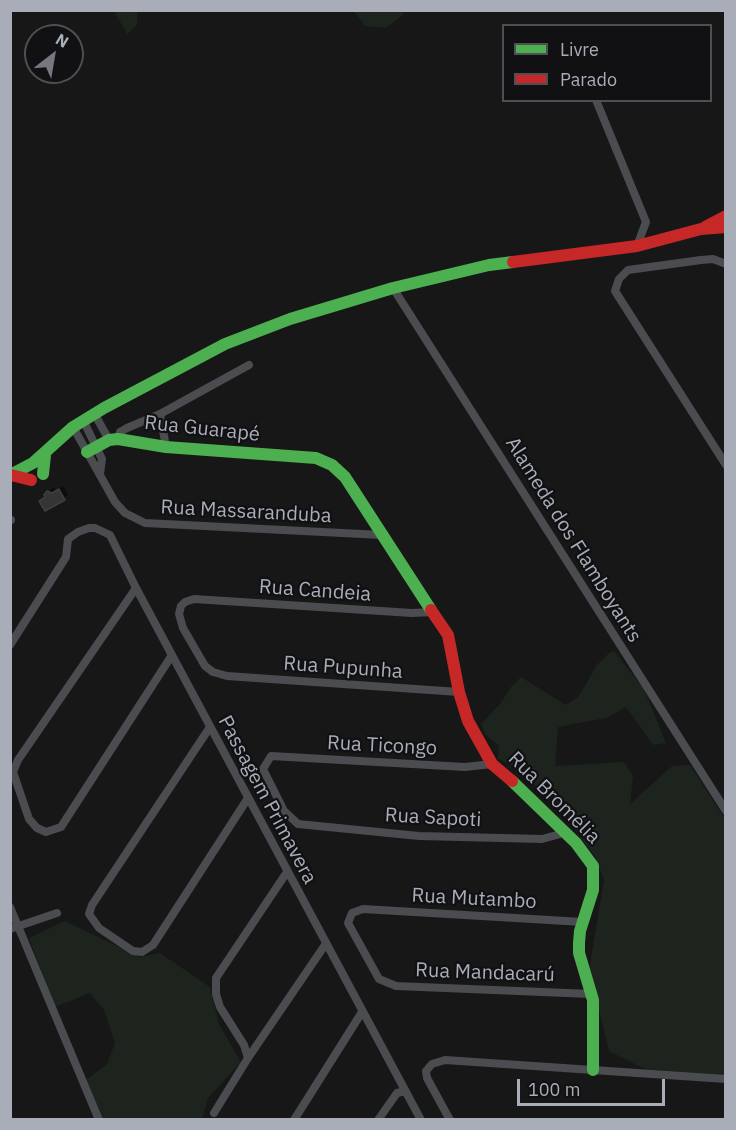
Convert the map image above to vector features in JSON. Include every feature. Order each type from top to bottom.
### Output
[{"type":"street","points":[[597,102],[646,222],[637,246]]},
{"type":"street","points":[[701,229],[726,216]]},
{"type":"street","points":[[11,475],[45,455],[78,424],[94,413],[225,344],[290,319],[393,288],[489,265],[637,246],[701,229],[726,227]]},
{"type":"street","points":[[726,264],[718,260],[700,260],[632,269],[624,273],[616,284],[618,298],[726,465]]},
{"type":"street","name":"Alameda dos Flamboyants","points":[[393,288],[726,811]]},
{"type":"street","points":[[78,424],[92,450],[113,440],[120,432],[160,414],[249,365]]},
{"type":"street","points":[[94,413],[113,440]]},
{"type":"street","points":[[160,414],[166,447]]},
{"type":"street","name":"Rua Guarapé","points":[[113,440],[166,447],[316,458]]},
{"type":"street","name":"Rua Massaranduba","points":[[92,450],[102,459],[100,474],[115,502],[125,513],[145,523],[382,535]]},
{"type":"street","points":[[43,474],[45,455]]},
{"type":"street","name":"Rua Bromélia","points":[[316,458],[332,465],[345,477],[448,635],[459,692],[468,721],[492,764],[528,795],[576,843],[593,866],[593,890],[580,931],[579,952],[591,994],[594,1022],[593,1070]]},
{"type":"street","points":[[11,475],[31,480]]},
{"type":"street","name":"Passagem Primavera","points":[[10,645],[66,557],[68,539],[89,528],[95,528],[110,535],[287,872],[421,1119]]},
{"type":"street","points":[[136,588],[18,760],[13,772],[29,819],[37,828],[46,832],[62,827],[172,655]]},
{"type":"street","name":"Rua Candeia","points":[[227,676],[213,672],[205,666],[183,628],[179,614],[185,602],[194,599],[379,612],[434,612]]},
{"type":"street","name":"Rua Pupunha","points":[[227,676],[459,692]]},
{"type":"street","points":[[210,727],[92,906],[89,915],[99,928],[133,951],[142,952],[153,945],[248,798]]},
{"type":"street","name":"Rua Ticongo","points":[[298,824],[284,811],[264,774],[263,769],[271,756],[465,767],[492,764]]},
{"type":"street","name":"Rua Sapoti","points":[[298,824],[419,836],[542,839],[564,832]]},
{"type":"street","points":[[248,1058],[244,1045],[220,1008],[216,994],[216,978],[287,872]]},
{"type":"street","points":[[10,907],[15,927],[99,1119]]},
{"type":"street","name":"Rua Mutambo","points":[[379,979],[348,923],[352,914],[363,909],[583,921]]},
{"type":"street","points":[[15,927],[57,913]]},
{"type":"street","points":[[214,1113],[248,1058],[326,945]]},
{"type":"street","name":"Rua Mandacarú","points":[[379,979],[396,986],[591,994]]},
{"type":"street","points":[[294,1119],[362,1012]]},
{"type":"street","points":[[450,1119],[427,1078],[426,1071],[432,1064],[445,1060],[726,1079]]},
{"type":"street","points":[[378,1119],[397,1094],[405,1091]]},
{"type":"shaded area","points":[[114,11],[138,11],[137,25],[127,34]]},
{"type":"shaded area","points":[[354,11],[403,11],[402,16],[386,28],[365,26]]},
{"type":"shaded area","points":[[614,651],[644,689],[666,743],[653,745],[626,707],[606,718],[558,727],[555,766],[624,762],[633,776],[630,804],[672,766],[690,765],[725,819],[725,1076],[645,1069],[609,1051],[589,970],[604,880],[595,857],[572,826],[520,769],[498,759],[499,746],[485,734],[481,724],[521,677],[566,705],[579,696],[597,665]]},
{"type":"shaded area","points":[[65,921],[140,957],[160,953],[210,987],[219,1024],[241,1062],[208,1098],[202,1119],[102,1119],[86,1080],[107,1064],[115,1043],[104,1010],[90,993],[55,1007],[29,938]]},
{"type":"building","points":[[59,489],[65,500],[45,511],[39,501],[45,497],[47,491],[52,493]]},
{"type":"traffic: fast","points":[[10,475],[33,463],[73,427],[104,408],[225,344],[290,319],[393,288],[489,265],[513,262]]},
{"type":"traffic: fast","points":[[87,452],[109,440],[118,439],[166,447],[316,458],[332,465],[345,477],[431,610]]},
{"type":"traffic: fast","points":[[43,474],[45,455]]},
{"type":"traffic: fast","points":[[512,781],[576,843],[593,866],[593,890],[580,931],[579,943],[579,953],[593,1000],[593,1070]]},
{"type":"traffic: jam","points":[[705,227],[726,216]]},
{"type":"traffic: jam","points":[[513,262],[637,246],[701,229],[726,227]]},
{"type":"traffic: jam","points":[[11,475],[31,480]]},
{"type":"traffic: jam","points":[[431,610],[448,635],[459,692],[468,721],[492,764],[512,781]]}]
